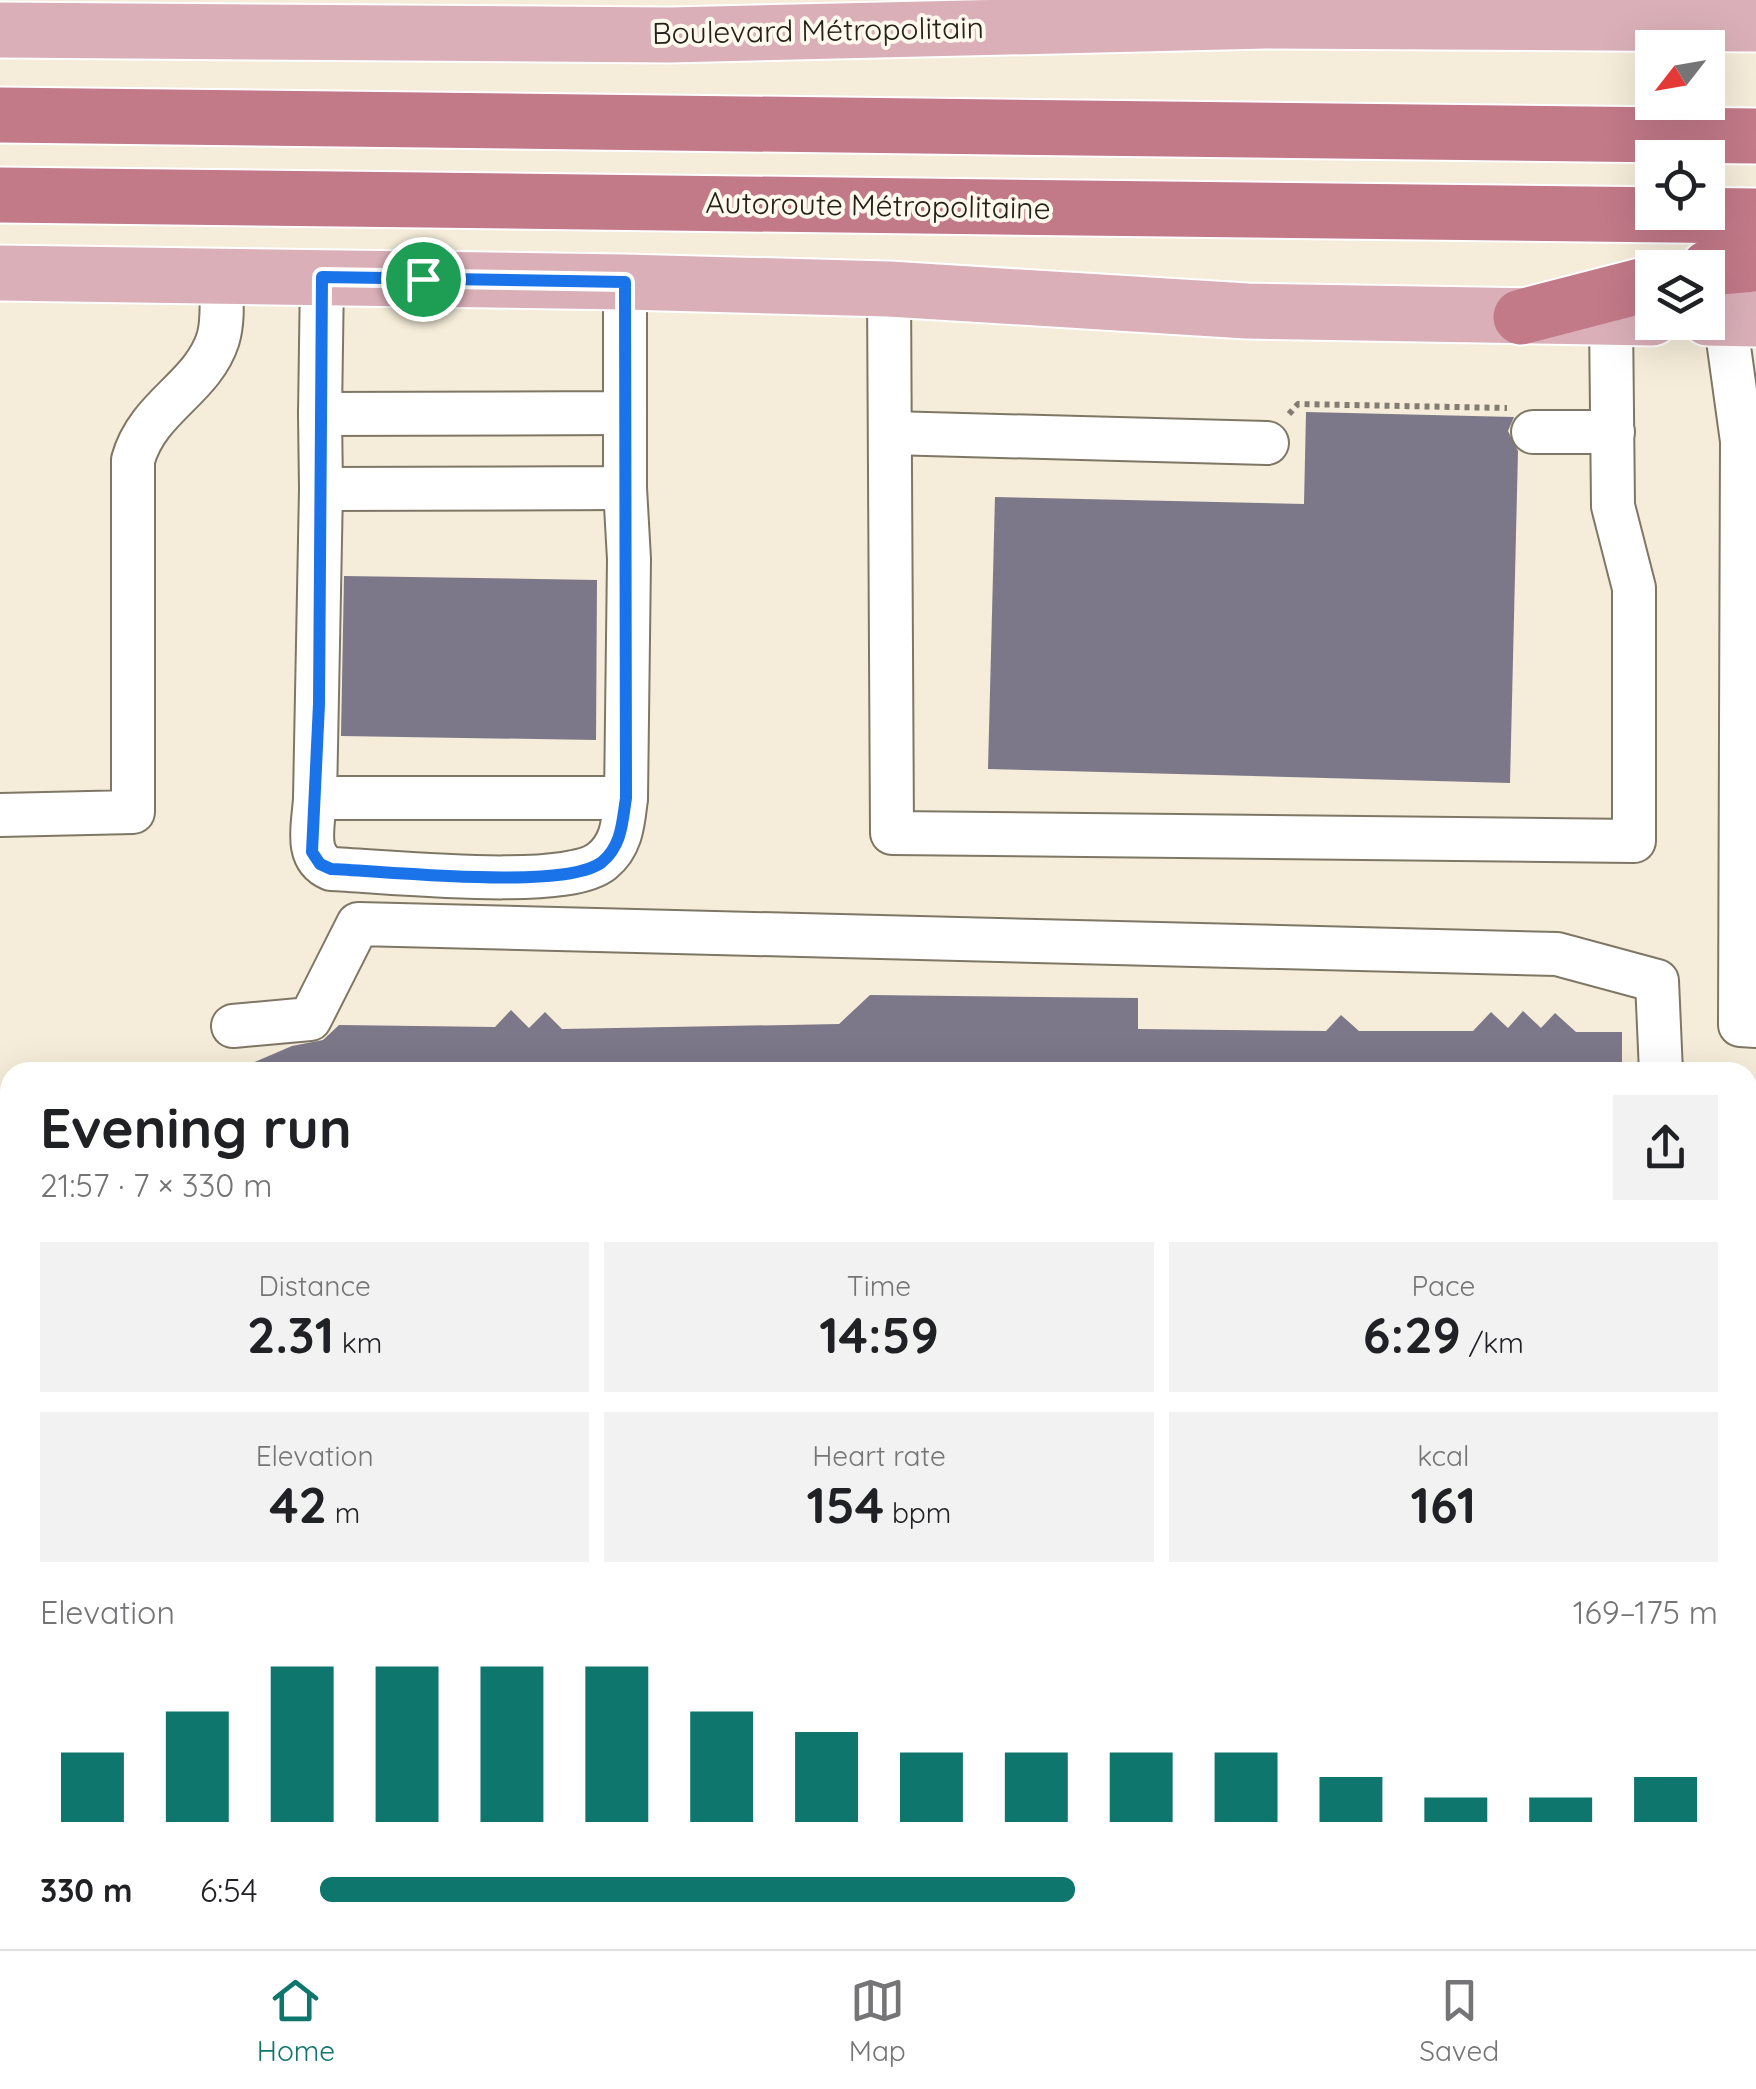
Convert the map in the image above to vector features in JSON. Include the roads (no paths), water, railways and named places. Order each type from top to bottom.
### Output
[{"type":"highway","points":[[0,115],[1756,136]]},
{"type":"highway","name":"Autoroute Métropolitaine","points":[[0,195],[1756,216]]},
{"type":"highway","points":[[1725,305],[1756,264]]},
{"type":"highway","points":[[1520,317],[1635,287]]},
{"type":"main road","name":"Boulevard Métropolitain","points":[[0,30],[56,15],[755,16],[1266,10],[1629,12],[1756,24]]},
{"type":"main road","points":[[0,273],[889,289],[1247,310],[1632,318]]},
{"type":"street","points":[[0,815],[134,812],[133,460],[139,437],[159,411],[206,365],[222,324],[221,276]]},
{"type":"street","points":[[322,277],[322,489],[312,852],[320,864],[331,869],[532,877],[579,872],[601,862],[620,840],[616,579],[628,560],[625,282]]},
{"type":"street","points":[[889,289],[892,833],[1634,840],[1634,588],[1613,506],[1613,432],[1632,318]]},
{"type":"street","points":[[1725,311],[1749,442],[1740,1026],[1756,1026]]},
{"type":"street","points":[[320,414],[625,413]]},
{"type":"street","points":[[1529,420],[1613,432]]},
{"type":"street","points":[[890,433],[1267,442]]},
{"type":"street","points":[[322,489],[625,488]]},
{"type":"street","points":[[316,798],[618,798]]},
{"type":"street","points":[[233,1026],[310,1019],[358,924],[1557,954],[1657,981],[1660,1062]]}]
